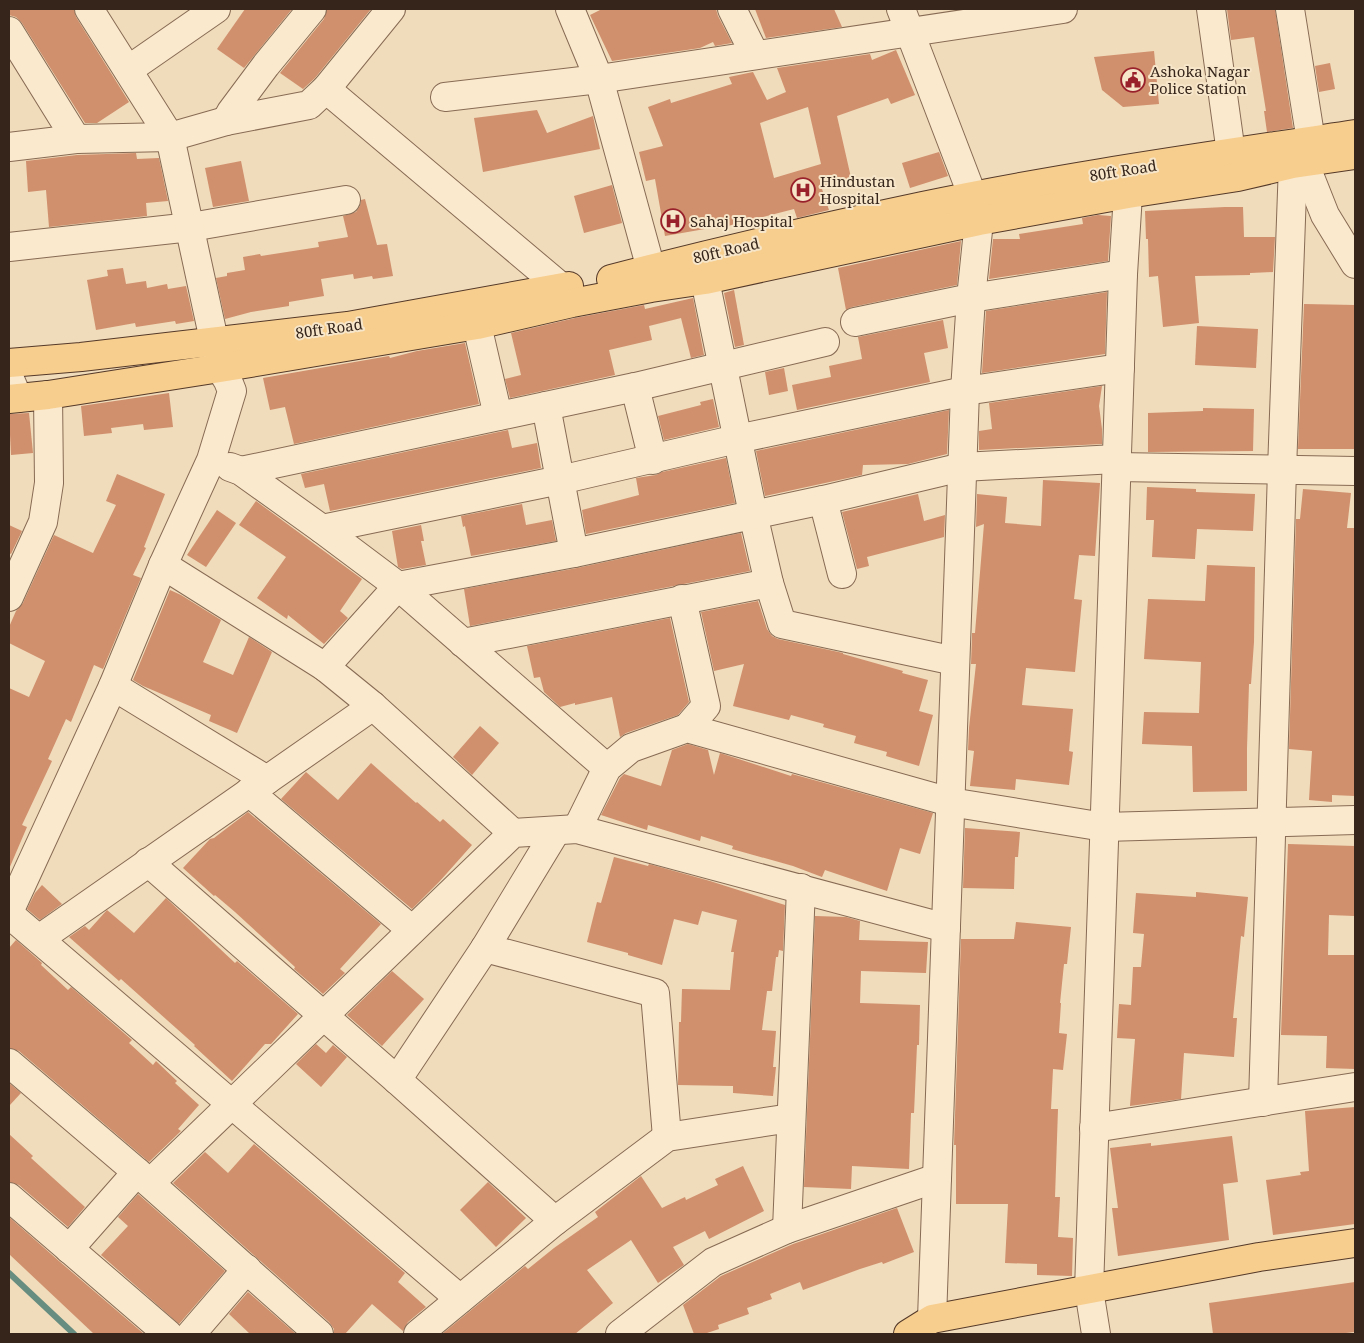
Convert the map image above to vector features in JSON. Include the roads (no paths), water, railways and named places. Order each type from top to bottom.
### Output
[{"type":"main road","name":"80ft Road","points":[[9,363],[348,326],[612,279],[713,253],[924,206],[976,209],[1068,179],[1231,153],[1306,157],[1355,134]]},
{"type":"main road","points":[[12,391],[48,395],[477,325],[572,303],[705,280],[976,209],[1128,194],[1238,176],[1306,157],[1355,155]]},
{"type":"main road","points":[[908,1334],[932,1319],[1259,1257],[1355,1243]]},
{"type":"street","points":[[89,9],[170,137],[220,368],[228,380],[232,391],[211,460],[163,565],[114,686],[9,913],[460,1299]]},
{"type":"street","points":[[128,70],[216,9]]},
{"type":"street","points":[[226,121],[266,65],[312,9]]},
{"type":"street","points":[[9,147],[76,139],[170,137],[226,121],[310,105],[326,89],[391,9]]},
{"type":"street","points":[[570,9],[599,79],[651,268]]},
{"type":"street","points":[[732,9],[755,55]]},
{"type":"street","points":[[445,98],[599,79],[755,55],[905,20],[1063,9]]},
{"type":"street","points":[[1211,9],[1231,153]]},
{"type":"street","points":[[1264,1102],[1282,470],[1306,157],[1290,9]]},
{"type":"street","points":[[905,20],[976,209],[965,391],[932,1319]]},
{"type":"street","points":[[9,31],[76,139]]},
{"type":"street","points":[[326,89],[561,287]]},
{"type":"street","points":[[1306,157],[1325,215],[1355,264]]},
{"type":"street","points":[[1096,1334],[1089,1290],[1116,463],[1128,194]]},
{"type":"street","points":[[9,247],[191,227],[346,200]]},
{"type":"street","points":[[855,322],[971,298],[1123,274]]},
{"type":"street","points":[[705,280],[753,514],[769,583],[782,624],[955,661]]},
{"type":"street","points":[[477,325],[498,416]]},
{"type":"street","points":[[241,470],[635,387],[825,342]]},
{"type":"street","points":[[322,529],[560,480],[737,439],[965,391],[1120,368]]},
{"type":"street","points":[[635,387],[652,460]]},
{"type":"street","points":[[9,597],[43,522],[49,483],[48,395]]},
{"type":"street","points":[[546,406],[574,553]]},
{"type":"street","points":[[211,460],[241,470],[398,586],[607,768]]},
{"type":"street","points":[[325,667],[398,586],[574,553],[823,500],[962,467],[1116,463],[1355,471]]},
{"type":"street","points":[[823,500],[842,574]]},
{"type":"street","points":[[163,565],[325,667],[373,706],[513,833]]},
{"type":"street","points":[[463,643],[769,583]]},
{"type":"street","points":[[397,1080],[607,768],[631,748],[687,728],[706,706],[682,599]]},
{"type":"street","points":[[114,686],[258,786],[412,930]]},
{"type":"street","points":[[39,939],[373,706]]},
{"type":"street","points":[[687,728],[950,802],[1104,827],[1355,820]]},
{"type":"street","points":[[69,1249],[144,1177],[232,1103],[513,833],[566,830],[801,888],[946,928]]},
{"type":"street","points":[[148,862],[555,1221]]},
{"type":"street","points":[[787,1230],[801,888]]},
{"type":"street","points":[[485,948],[655,993],[667,1137]]},
{"type":"street","points":[[9,1062],[144,1177],[319,1334]]},
{"type":"street","points":[[1094,1128],[1355,1088]]},
{"type":"street","points":[[418,1334],[555,1221],[667,1137],[791,1118]]},
{"type":"street","points":[[620,1334],[713,1262],[787,1230],[936,1178]]},
{"type":"street","points":[[9,1197],[168,1334]]},
{"type":"street","points":[[191,1334],[247,1269]]},
{"type":"waterway","points":[[9,1273],[74,1334]]},
{"type":"place","name":"Ashoka Nagar Police Station","points":[[1133,80]]},
{"type":"place","name":"Hindustan Hospital","points":[[803,190]]},
{"type":"place","name":"Sahaj Hospital","points":[[673,221]]}]
